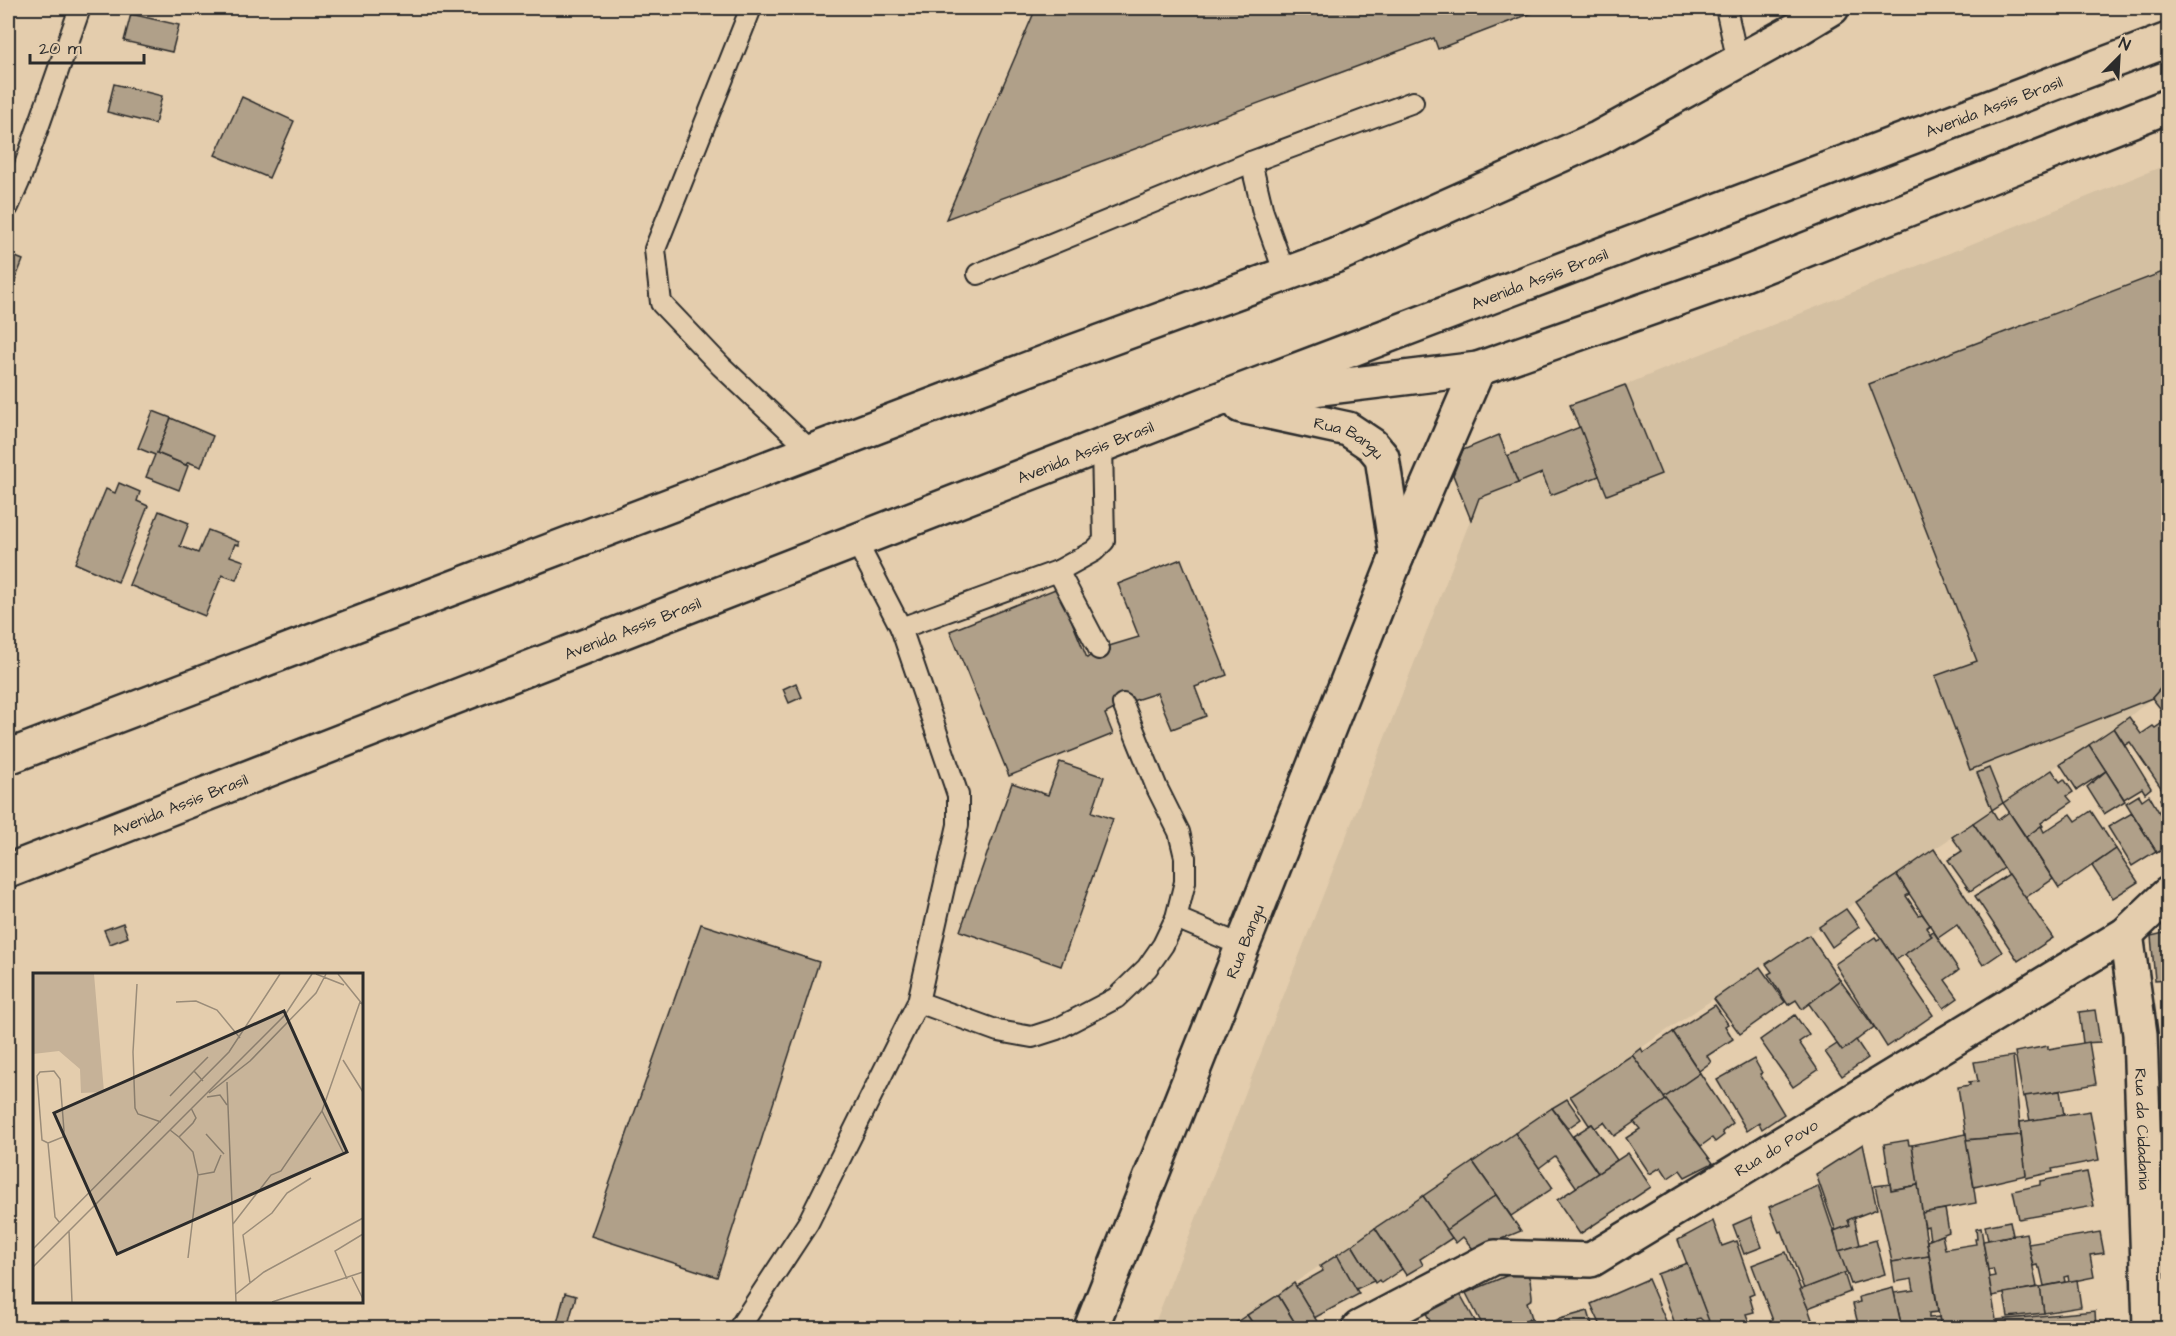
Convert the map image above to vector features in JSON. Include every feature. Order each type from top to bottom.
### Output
[{"type":"main road","points":[[8,757],[811,451],[1335,256],[1599,138],[1832,8]]},
{"type":"main road","name":"Avenida Assis Brasil","points":[[8,871],[1215,401],[2169,40]]},
{"type":"main road","points":[[1215,401],[1479,369],[1727,281],[2169,106]]},
{"type":"main road","name":"Rua Bangu","points":[[1091,1329],[1397,556],[1479,369]]},
{"type":"main road","name":"Rua Bangu","points":[[1215,401],[1348,429],[1372,445],[1382,457],[1397,556]]},
{"type":"main road","name":"Rua do Povo","points":[[1359,1329],[1495,1257],[1591,1260],[2126,934],[2169,894]]},
{"type":"main road","name":"Rua da Cidadania","points":[[2126,934],[2140,1034],[2150,1325]]},
{"type":"lane","points":[[8,207],[19,182],[80,8]]},
{"type":"lane","points":[[751,8],[654,249],[661,303],[721,366],[811,451]]},
{"type":"lane","points":[[1726,8],[1738,62]]},
{"type":"lane","points":[[978,274],[1251,162],[1413,102]]},
{"type":"lane","points":[[1251,162],[1263,212],[1285,274]]},
{"type":"lane","points":[[901,628],[1058,572],[1094,552],[1104,541],[1102,445]]},
{"type":"lane","points":[[740,1329],[808,1223],[918,1002],[958,825],[958,795],[901,628],[856,541]]},
{"type":"lane","points":[[1058,572],[1099,649]]},
{"type":"lane","points":[[918,1002],[1010,1033],[1032,1037],[1057,1029],[1116,998],[1147,968],[1163,945],[1176,918],[1185,882],[1185,857],[1179,832],[1123,704]]},
{"type":"lane","points":[[1176,918],[1243,946]]},
{"type":"shaded area","points":[[2168,164],[2168,680],[2152,698],[2129,717],[1228,1328],[1153,1328],[1479,498],[1542,473],[1551,495],[1599,476],[1607,495],[1661,474],[1625,385]]},
{"type":"building","points":[[1036,8],[1545,8],[1438,49],[1434,38],[946,219]]},
{"type":"building","points":[[131,14],[179,25],[172,52],[124,41]]},
{"type":"building","points":[[114,84],[162,96],[155,124],[107,112]]},
{"type":"building","points":[[242,97],[294,121],[269,178],[215,155]]},
{"type":"building","points":[[8,254],[23,260],[8,298]]},
{"type":"building","points":[[2168,270],[2168,680],[2152,698],[1970,770],[1935,676],[1977,661],[1869,384]]},
{"type":"building","points":[[8,315],[13,317],[8,330]]},
{"type":"building","points":[[1625,385],[1661,474],[1607,495],[1570,405]]},
{"type":"building","points":[[153,411],[171,418],[157,453],[188,466],[179,490],[146,477],[155,455],[138,448]]},
{"type":"building","points":[[171,418],[213,436],[201,467],[188,462],[186,465],[157,453]]},
{"type":"building","points":[[1580,427],[1599,476],[1551,495],[1542,473],[1518,483],[1507,456]]},
{"type":"building","points":[[1499,435],[1518,483],[1479,498],[1471,520],[1453,475],[1463,450]]},
{"type":"building","points":[[119,483],[140,492],[137,501],[148,506],[118,582],[75,563],[106,489],[115,493]]},
{"type":"building","points":[[159,511],[189,523],[180,546],[198,553],[208,530],[239,542],[239,545],[235,544],[230,556],[244,561],[236,580],[222,575],[205,616],[129,585]]},
{"type":"building","points":[[1181,559],[1227,675],[1195,687],[1206,716],[1172,729],[1157,693],[1123,704],[1105,714],[1113,734],[1009,776],[950,631],[1058,588],[1087,658],[1099,649],[1139,637],[1118,584]]},
{"type":"building","points":[[2168,680],[2168,718],[2152,698]]},
{"type":"building","points":[[796,683],[802,697],[789,703],[783,689]]},
{"type":"building","points":[[2129,717],[2141,734],[2168,719],[2168,789],[2164,792],[2130,742],[2125,745],[2114,728]]},
{"type":"building","points":[[2114,728],[2151,788],[2145,793],[2142,788],[2124,799],[2089,745]]},
{"type":"building","points":[[2089,745],[2106,771],[2077,790],[2060,764]]},
{"type":"building","points":[[1060,762],[1104,777],[1092,812],[1113,819],[1061,966],[960,931],[1012,783],[1048,795]]},
{"type":"building","points":[[1989,768],[2003,803],[1992,810],[1977,773]]},
{"type":"building","points":[[2052,770],[2060,782],[2064,779],[2073,792],[2067,796],[2072,802],[2041,823],[2043,826],[2026,837],[2003,803]]},
{"type":"building","points":[[2106,771],[2125,801],[2104,814],[2087,787]]},
{"type":"building","points":[[2168,794],[2168,811],[2160,799]]},
{"type":"building","points":[[2139,795],[2142,800],[2149,795],[2160,814],[2167,809],[2168,811],[2168,846],[2157,853],[2126,803]]},
{"type":"building","points":[[1992,810],[1998,820],[2009,812],[2053,879],[2025,898],[1973,823]]},
{"type":"building","points":[[2091,811],[2116,849],[2059,888],[2026,837],[2041,826],[2044,832],[2071,814],[2076,821]]},
{"type":"building","points":[[2132,813],[2156,851],[2132,866],[2108,827]]},
{"type":"building","points":[[1973,823],[2004,868],[1970,891],[1948,860],[1962,851],[1952,837]]},
{"type":"building","points":[[1934,849],[2002,952],[1983,965],[1957,925],[1938,938],[1897,875]]},
{"type":"building","points":[[2116,849],[2138,882],[2113,898],[2092,866]]},
{"type":"building","points":[[2009,874],[2053,938],[2018,961],[1975,896]]},
{"type":"building","points":[[1897,875],[1909,894],[1906,896],[1919,915],[1922,914],[1930,925],[1926,928],[1932,936],[1896,960],[1856,902]]},
{"type":"building","points":[[1846,909],[1859,927],[1832,947],[1819,927]]},
{"type":"building","points":[[123,923],[128,937],[110,944],[104,930]]},
{"type":"building","points":[[701,924],[819,962],[717,1277],[591,1236]]},
{"type":"building","points":[[1933,931],[1959,970],[1945,980],[1958,998],[1944,1008],[1905,954],[1932,936],[1930,934]]},
{"type":"building","points":[[2168,932],[2168,979],[2155,980],[2151,936]]},
{"type":"building","points":[[1809,935],[1840,980],[1802,1009],[1796,1000],[1788,1005],[1768,974],[1772,972],[1766,964]]},
{"type":"building","points":[[1875,937],[1877,940],[1881,938],[1933,1015],[1887,1047],[1835,964]]},
{"type":"building","points":[[1760,967],[1785,1002],[1740,1034],[1714,999]]},
{"type":"building","points":[[1840,980],[1874,1027],[1842,1051],[1809,1004]]},
{"type":"building","points":[[1715,1005],[1728,1024],[1725,1026],[1733,1039],[1707,1056],[1711,1062],[1699,1071],[1673,1032]]},
{"type":"building","points":[[2095,1010],[2100,1042],[2083,1043],[2079,1012]]},
{"type":"building","points":[[1795,1015],[1809,1035],[1799,1042],[1818,1070],[1793,1087],[1760,1040]]},
{"type":"building","points":[[1673,1032],[1700,1073],[1664,1098],[1632,1055],[1641,1048],[1643,1052]]},
{"type":"building","points":[[1856,1040],[1868,1058],[1842,1076],[1825,1052],[1837,1044],[1842,1051]]},
{"type":"building","points":[[2089,1042],[2096,1084],[2023,1097],[2015,1052]]},
{"type":"building","points":[[1632,1055],[1666,1100],[1614,1136],[1604,1122],[1595,1128],[1592,1124],[1589,1125],[1570,1096]]},
{"type":"building","points":[[2013,1056],[2021,1135],[1966,1140],[1958,1087],[1978,1081],[1974,1062]]},
{"type":"building","points":[[1754,1059],[1762,1073],[1760,1074],[1784,1114],[1762,1129],[1759,1123],[1747,1131],[1717,1080]]},
{"type":"building","points":[[1700,1073],[1733,1123],[1715,1142],[1712,1138],[1701,1146],[1664,1098]]},
{"type":"building","points":[[2060,1091],[2064,1115],[2030,1121],[2025,1096]]},
{"type":"building","points":[[1567,1099],[1581,1119],[1568,1128],[1552,1108]]},
{"type":"building","points":[[1666,1100],[1713,1163],[1685,1177],[1680,1170],[1668,1178],[1661,1167],[1650,1174],[1626,1138],[1640,1129],[1634,1122]]},
{"type":"building","points":[[1552,1108],[1598,1173],[1577,1188],[1555,1156],[1539,1168],[1515,1133]]},
{"type":"building","points":[[2090,1111],[2099,1160],[2052,1169],[2053,1172],[2026,1178],[2020,1122]]},
{"type":"building","points":[[1592,1124],[1617,1160],[1598,1173],[1573,1136]]},
{"type":"building","points":[[1515,1133],[1553,1188],[1511,1216],[1473,1162]]},
{"type":"building","points":[[1966,1134],[1976,1203],[1922,1213],[1912,1145]]},
{"type":"building","points":[[2021,1135],[2026,1175],[1974,1187],[1966,1140]]},
{"type":"building","points":[[1908,1140],[1909,1145],[1912,1145],[1918,1185],[1891,1190],[1884,1144]]},
{"type":"building","points":[[1863,1144],[1877,1209],[1848,1220],[1850,1225],[1836,1231],[1816,1174]]},
{"type":"building","points":[[1628,1153],[1651,1187],[1580,1234],[1557,1200]]},
{"type":"building","points":[[1473,1162],[1496,1195],[1446,1230],[1423,1196]]},
{"type":"building","points":[[2087,1172],[2094,1206],[2019,1219],[2013,1191],[2040,1185],[2040,1181]]},
{"type":"building","points":[[1890,1184],[1891,1190],[1918,1185],[1929,1256],[1892,1262],[1875,1186]]},
{"type":"building","points":[[1818,1186],[1847,1272],[1804,1289],[1782,1231],[1779,1232],[1769,1207]]},
{"type":"building","points":[[1496,1195],[1521,1231],[1474,1250],[1463,1237],[1456,1243],[1446,1230]]},
{"type":"building","points":[[1423,1196],[1452,1238],[1420,1259],[1423,1265],[1406,1275],[1375,1228]]},
{"type":"building","points":[[1945,1209],[1949,1232],[1930,1240],[1928,1226],[1925,1227],[1922,1213]]},
{"type":"building","points":[[1751,1217],[1762,1247],[1744,1254],[1733,1225]]},
{"type":"building","points":[[1854,1217],[1860,1245],[1839,1251],[1834,1231],[1850,1225],[1848,1220]]},
{"type":"building","points":[[1713,1221],[1722,1246],[1736,1241],[1754,1293],[1749,1295],[1754,1312],[1746,1314],[1751,1327],[1711,1328],[1678,1240]]},
{"type":"building","points":[[2010,1221],[2013,1235],[1988,1240],[1985,1226]]},
{"type":"building","points":[[1375,1228],[1402,1269],[1381,1283],[1379,1280],[1375,1283],[1352,1245]]},
{"type":"building","points":[[1981,1228],[1997,1326],[1941,1328],[1927,1241],[1942,1235],[1945,1249],[1976,1244],[1976,1229]]},
{"type":"building","points":[[2100,1232],[2104,1253],[2090,1255],[2094,1277],[2069,1282],[2068,1276],[2064,1277],[2065,1282],[2044,1286],[2040,1268],[2037,1265],[2033,1266],[2028,1244]]},
{"type":"building","points":[[2026,1233],[2037,1287],[1992,1296],[1989,1277],[1995,1276],[1993,1269],[1988,1270],[1983,1241]]},
{"type":"building","points":[[1876,1240],[1885,1274],[1851,1284],[1839,1251]]},
{"type":"building","points":[[1352,1245],[1374,1281],[1356,1289],[1337,1255]]},
{"type":"building","points":[[1786,1252],[1815,1328],[1775,1326],[1752,1265]]},
{"type":"building","points":[[1337,1255],[1359,1294],[1314,1318],[1296,1286],[1323,1271],[1320,1266]]},
{"type":"building","points":[[1929,1256],[1938,1312],[1929,1313],[1929,1318],[1939,1317],[1941,1328],[1902,1328],[1894,1293],[1914,1290],[1912,1279],[1895,1282],[1892,1262]]},
{"type":"building","points":[[1687,1263],[1709,1321],[1704,1322],[1700,1318],[1688,1326],[1686,1320],[1675,1324],[1657,1274]]},
{"type":"building","points":[[1525,1268],[1530,1280],[1532,1299],[1527,1302],[1532,1318],[1512,1328],[1484,1328],[1466,1293]]},
{"type":"building","points":[[1844,1273],[1850,1292],[1808,1308],[1800,1290]]},
{"type":"building","points":[[1648,1279],[1669,1328],[1602,1328],[1591,1304]]},
{"type":"building","points":[[2077,1280],[2081,1307],[2044,1313],[2040,1287]]},
{"type":"building","points":[[1294,1283],[1321,1328],[1298,1328],[1278,1295]]},
{"type":"building","points":[[2040,1287],[2044,1313],[2008,1317],[2004,1293]]},
{"type":"building","points":[[1893,1288],[1902,1328],[1859,1328],[1853,1304],[1860,1302],[1859,1297]]},
{"type":"building","points":[[565,1293],[576,1296],[567,1328],[561,1328],[556,1327]]},
{"type":"building","points":[[1460,1294],[1479,1328],[1430,1328],[1433,1327],[1426,1313]]},
{"type":"building","points":[[1278,1295],[1298,1328],[1256,1328],[1247,1315]]},
{"type":"building","points":[[1588,1311],[1593,1328],[1543,1328],[1542,1324]]},
{"type":"building","points":[[2095,1311],[2096,1328],[1998,1328],[1996,1320]]},
{"type":"building","points":[[1247,1315],[1256,1328],[1228,1328]]},
{"type":"building","points":[[1532,1318],[1533,1328],[1516,1328]]}]
